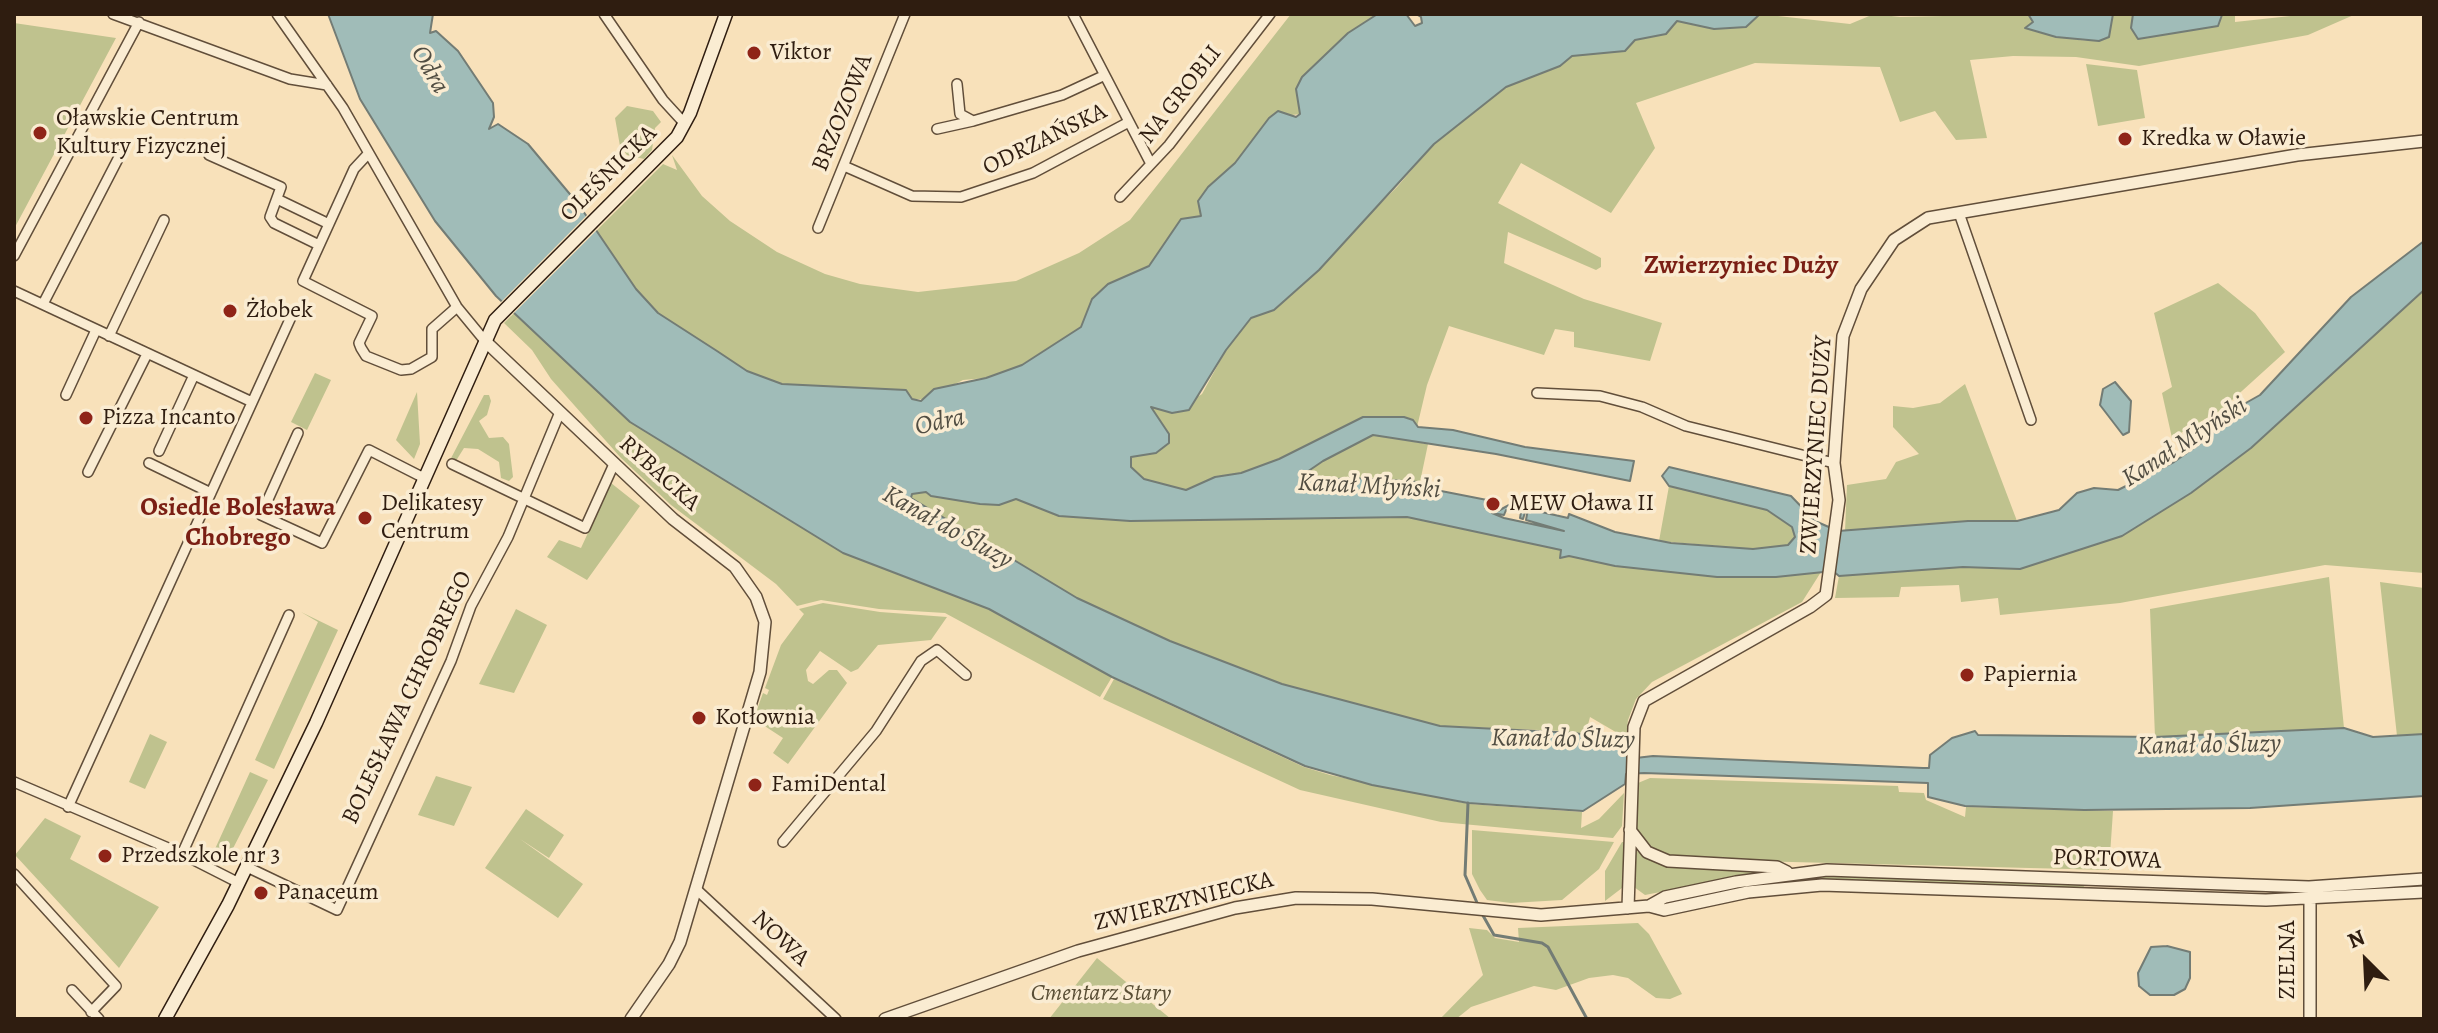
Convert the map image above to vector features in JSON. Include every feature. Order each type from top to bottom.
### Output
[{"type":"main road","name":"OLEŚNICKA","points":[[485,341],[504,311],[658,158],[685,124],[726,14]]},
{"type":"main road","points":[[165,1019],[239,883],[327,699],[485,341]]},
{"type":"street","points":[[113,14],[290,79],[327,85]]},
{"type":"street","name":"RYBACKA","points":[[277,14],[327,85],[457,307],[485,341],[614,464],[673,519],[735,567],[756,597],[765,622],[760,672],[676,951],[631,1019]]},
{"type":"street","points":[[604,14],[663,100],[685,124]]},
{"type":"street","name":"BRZOZOWA","points":[[818,228],[905,14]]},
{"type":"street","points":[[1073,14],[1151,164]]},
{"type":"street","name":"NA GROBLI","points":[[1120,197],[1151,164],[1270,14]]},
{"type":"street","points":[[14,256],[139,22]]},
{"type":"street","points":[[937,129],[1062,95],[1103,76]]},
{"type":"street","points":[[957,84],[960,114],[973,121]]},
{"type":"street","name":"ODRZAŃSKA","points":[[844,166],[912,196],[961,197],[1033,173],[1127,123]]},
{"type":"street","name":"ZWIERZYNIEC DUŻY","points":[[1628,908],[1634,727],[1644,701],[1826,595],[1839,500],[1834,463],[1843,336],[1861,289],[1894,240],[1928,218],[2297,155],[2424,141]]},
{"type":"street","points":[[43,304],[120,155]]},
{"type":"street","points":[[209,155],[281,187],[270,217],[274,223],[319,245]]},
{"type":"street","points":[[367,155],[354,169],[303,281],[372,316],[359,343],[366,356],[404,370],[433,355]]},
{"type":"street","points":[[277,199],[329,224]]},
{"type":"street","points":[[1959,213],[2031,420]]},
{"type":"street","points":[[109,336],[164,220]]},
{"type":"street","points":[[14,291],[252,402]]},
{"type":"street","points":[[435,366],[432,329],[457,307]]},
{"type":"street","points":[[68,807],[291,317]]},
{"type":"street","points":[[66,395],[96,330]]},
{"type":"street","points":[[88,472],[147,354]]},
{"type":"street","points":[[159,451],[194,375]]},
{"type":"street","points":[[1537,393],[1600,396],[1642,407],[1686,426],[1834,463]]},
{"type":"street","name":"BOLESŁAWA CHROBREGO","points":[[247,867],[337,910],[560,412]]},
{"type":"street","points":[[298,433],[261,515],[322,543],[369,450],[424,478]]},
{"type":"street","points":[[149,463],[211,493]]},
{"type":"street","points":[[452,464],[585,528],[614,464]]},
{"type":"street","points":[[182,854],[289,615]]},
{"type":"street","points":[[783,842],[876,731],[921,661],[937,650],[966,675]]},
{"type":"street","points":[[14,782],[182,854],[239,883]]},
{"type":"street","points":[[1630,829],[1647,852],[1668,861],[1777,867],[1789,873],[1791,887]]},
{"type":"street","name":"PORTOWA","points":[[1649,906],[1665,897],[1789,873],[1827,870],[2310,894],[2418,879]]},
{"type":"street","points":[[14,874],[116,986],[95,1015],[72,990]]},
{"type":"street","points":[[2418,879],[2418,893]]},
{"type":"street","name":"PORTOWA","points":[[1649,906],[1664,910],[1791,887],[2418,893]]},
{"type":"street","name":"NOWA","points":[[696,889],[836,1019]]},
{"type":"street","name":"ZIELNA","points":[[2310,894],[2310,1019]]},
{"type":"street","name":"ZWIERZYNIECKA","points":[[885,1019],[1078,951],[1235,908],[1296,898],[1342,898],[1541,915],[1649,906]]},
{"type":"green space","points":[[1291,14],[1385,14],[1376,15],[1348,33],[1302,77],[1296,89],[1300,114],[1269,118],[1235,163],[1208,187],[1198,201],[1201,216],[1188,218],[1175,228],[1149,266],[1092,299],[1081,327],[1021,365],[986,378],[963,380],[926,399],[912,399],[893,389],[873,391],[782,384],[747,371],[658,313],[636,289],[596,231],[663,164],[677,170],[672,155],[702,196],[730,221],[777,252],[825,274],[860,284],[918,292],[1016,281],[1079,253],[1130,220]]},
{"type":"green space","points":[[1760,14],[1850,24],[1874,14],[1900,17],[2028,14],[2033,17],[2033,23],[2078,40],[2099,41],[2109,37],[2113,14],[2133,14],[2131,28],[2138,39],[2218,26],[2222,14],[2235,14],[2235,22],[2309,14],[2356,14],[2308,35],[2139,66],[2076,57],[2013,56],[1970,60],[1987,138],[1956,140],[1935,111],[1900,122],[1880,67],[1755,63],[1636,103],[1655,148],[1611,213],[1521,163],[1498,203],[1601,258],[1601,267],[1596,270],[1508,232],[1504,263],[1584,299],[1662,323],[1650,361],[1574,347],[1574,332],[1555,329],[1544,355],[1449,326],[1427,385],[1417,427],[1404,417],[1363,417],[1279,459],[1241,473],[1215,477],[1186,490],[1144,479],[1131,467],[1131,456],[1156,453],[1169,434],[1150,406],[1172,413],[1202,394],[1226,350],[1251,318],[1274,310],[1397,187],[1434,144],[1475,109],[1506,87],[1560,66],[1572,56],[1625,51],[1635,40],[1666,34],[1677,20],[1714,29],[1746,27]]},
{"type":"green space","name":"Oławskie Centrum Kultury Fizycznej","points":[[14,23],[116,38],[14,229]]},
{"type":"green space","points":[[2086,64],[2137,70],[2145,118],[2098,126]]},
{"type":"green space","points":[[627,106],[653,111],[661,122],[655,128],[652,150],[644,159],[627,155],[620,146],[615,118]]},
{"type":"green space","points":[[2218,283],[2255,313],[2285,352],[2221,410],[2172,438],[2162,393],[2172,387],[2154,313]]},
{"type":"green space","points":[[2424,290],[2424,573],[2325,565],[2120,603],[2000,615],[1998,598],[1961,602],[1959,585],[1901,587],[1899,597],[1835,598],[1839,576],[1963,567],[2020,569],[2122,536],[2191,493],[2251,448]]},
{"type":"green space","points":[[514,313],[630,422],[843,553],[989,609],[1112,677],[1100,697],[945,613],[879,609],[821,600],[797,606],[776,584],[671,505],[621,458],[551,379],[532,350],[504,323]]},
{"type":"green space","points":[[315,373],[331,380],[307,430],[291,422]]},
{"type":"green space","points":[[1965,384],[2017,521],[1968,521],[1845,531],[1847,485],[1886,479],[1896,462],[1919,454],[1893,427],[1893,406],[1913,408],[1940,403]]},
{"type":"green space","points":[[417,392],[420,444],[414,459],[396,440]]},
{"type":"green space","points":[[484,395],[489,395],[491,401],[487,415],[479,421],[489,438],[503,437],[509,444],[513,477],[509,481],[501,478],[499,462],[478,449],[464,448],[454,464],[449,462]]},
{"type":"green space","points":[[1372,435],[1428,444],[1420,482],[1354,478],[1304,482],[1304,474]]},
{"type":"green space","points":[[611,483],[640,506],[587,580],[547,557],[559,540],[581,548]]},
{"type":"green space","points":[[1669,486],[1768,510],[1792,527],[1795,537],[1788,545],[1753,549],[1659,541]]},
{"type":"green space","points":[[927,492],[931,496],[999,505],[1016,499],[1059,516],[1130,521],[1407,517],[1561,550],[1560,557],[1569,556],[1615,566],[1717,577],[1821,572],[1802,602],[1652,682],[1636,699],[1628,720],[1626,738],[1590,717],[1585,736],[1564,731],[1441,726],[1282,684],[1170,641],[1077,598],[911,499],[912,494]]},
{"type":"green space","points":[[2329,577],[2344,728],[2155,737],[2150,609]]},
{"type":"green space","points":[[2380,582],[2424,588],[2424,734],[2397,736]]},
{"type":"green space","points":[[823,603],[880,612],[947,617],[931,640],[878,645],[858,669],[851,672],[820,651],[806,670],[808,681],[813,684],[829,670],[837,670],[847,683],[788,764],[773,753],[783,738],[760,723],[755,715],[763,693],[767,695],[769,690],[765,688],[781,645],[804,614],[799,609]]},
{"type":"green space","points":[[516,609],[547,625],[514,693],[479,684]]},
{"type":"green space","points":[[301,612],[338,630],[274,769],[255,760],[318,622]]},
{"type":"green space","points":[[1114,679],[1304,767],[1330,775],[1469,804],[1582,812],[1581,828],[1599,819],[1624,793],[1622,826],[1613,838],[1441,822],[1300,790],[1103,699]]},
{"type":"green space","points":[[150,734],[167,742],[145,789],[129,782]]},
{"type":"green space","points":[[250,772],[268,780],[224,866],[210,860]]},
{"type":"green space","points":[[436,776],[472,787],[454,826],[418,815]]},
{"type":"green space","points":[[1650,778],[1898,786],[1899,792],[1924,793],[1926,800],[1965,817],[1966,807],[2113,811],[2109,870],[1673,859],[1646,846],[1636,829],[1638,783]]},
{"type":"green space","points":[[526,809],[564,835],[549,858],[520,839],[583,884],[558,918],[485,868]]},
{"type":"green space","points":[[45,818],[81,836],[70,859],[159,907],[119,968],[15,855]]},
{"type":"green space","points":[[1472,830],[1614,842],[1599,869],[1562,900],[1511,903],[1487,900],[1480,890],[1472,874]]},
{"type":"green space","points":[[1622,842],[1625,842],[1622,888],[1605,901],[1605,871]]},
{"type":"green space","points":[[1635,850],[1652,860],[1768,871],[1645,895],[1634,887]]},
{"type":"green space","points":[[1814,875],[2082,884],[2085,888],[1798,882],[1794,878]]},
{"type":"green space","points":[[1638,923],[1649,934],[1682,994],[1670,999],[1656,998],[1628,978],[1613,975],[1589,978],[1556,990],[1534,986],[1471,1007],[1456,1019],[1440,1019],[1483,975],[1469,928],[1487,930],[1495,938],[1519,942],[1518,928]]},
{"type":"green space","name":"Cmentarz Stary","points":[[1097,958],[1171,1019],[1049,1019]]},
{"type":"water","points":[[328,14],[433,14],[430,33],[436,31],[458,51],[493,103],[494,117],[489,129],[498,124],[528,144],[579,205],[636,289],[658,313],[747,371],[782,384],[906,390],[912,399],[921,401],[934,389],[986,378],[1022,365],[1081,327],[1092,299],[1108,284],[1149,266],[1181,219],[1201,216],[1198,201],[1208,187],[1235,163],[1269,118],[1278,111],[1296,117],[1300,114],[1296,89],[1302,77],[1348,33],[1376,15],[1406,14],[1415,26],[1422,23],[1421,17],[1416,14],[1760,14],[1746,27],[1714,29],[1677,21],[1666,34],[1635,40],[1625,51],[1572,56],[1560,66],[1506,87],[1434,144],[1319,270],[1274,310],[1251,318],[1226,350],[1189,410],[1172,413],[1151,407],[1169,434],[1169,443],[1156,453],[1131,457],[1131,467],[1144,479],[1186,490],[1215,477],[1241,473],[1279,459],[1363,417],[1404,417],[1413,420],[1418,427],[1453,430],[1525,447],[1634,461],[1630,481],[1496,454],[1373,435],[1323,461],[1304,474],[1304,481],[1354,478],[1420,482],[1436,490],[1487,500],[1485,508],[1498,511],[1509,505],[1526,509],[1523,519],[1520,518],[1521,512],[1506,510],[1504,515],[1492,513],[1504,518],[1564,531],[1526,520],[1528,509],[1568,518],[1569,514],[1615,532],[1671,543],[1753,549],[1788,545],[1795,537],[1792,527],[1767,510],[1669,486],[1662,476],[1669,467],[1791,496],[1815,521],[1838,531],[1968,521],[2017,521],[2059,510],[2077,493],[2094,488],[2118,490],[2174,462],[2201,443],[2244,404],[2260,395],[2351,297],[2424,241],[2424,290],[2251,448],[2191,493],[2122,536],[2020,569],[1963,567],[1839,576],[1833,571],[1776,577],[1717,577],[1615,566],[1569,556],[1560,558],[1561,550],[1407,517],[1130,521],[1059,516],[1016,499],[999,505],[931,496],[926,492],[912,494],[911,498],[1077,598],[1170,641],[1282,684],[1440,726],[1575,733],[1626,743],[1627,759],[1653,756],[1923,768],[1929,768],[1930,755],[1952,738],[1975,731],[1978,735],[2155,737],[2344,728],[2373,737],[2424,734],[2424,796],[2250,808],[2084,810],[1965,806],[1928,797],[1928,783],[1644,773],[1626,774],[1625,784],[1583,811],[1468,803],[1372,785],[1305,766],[1112,677],[989,609],[843,553],[630,422],[496,296],[435,221],[360,99]]},
{"type":"water","points":[[2028,14],[2113,14],[2109,37],[2099,41],[2056,37],[2025,28],[2033,22]]},
{"type":"water","points":[[2133,14],[2222,15],[2218,26],[2138,39],[2131,28]]},
{"type":"water","points":[[2115,382],[2131,401],[2129,432],[2123,435],[2100,405],[2103,389]]},
{"type":"water","points":[[2167,946],[2190,952],[2190,978],[2185,989],[2174,995],[2150,995],[2139,986],[2138,973],[2151,947]]},
{"type":"pier","points":[[589,213],[599,228],[511,316],[499,304]]},
{"type":"waterway","points":[[1468,803],[1465,875],[1478,905]]},
{"type":"waterway","points":[[1481,912],[1494,935],[1542,943],[1548,947],[1587,1019]]},
{"type":"place","name":"Viktor","points":[[754,53]]},
{"type":"place","name":"Oławskie Centrum Kultury Fizycznej","points":[[40,133]]},
{"type":"place","name":"Kredka w Oławie","points":[[2125,139]]},
{"type":"place","name":"Żłobek","points":[[230,311]]},
{"type":"place","name":"Pizza Incanto","points":[[86,418]]},
{"type":"place","name":"MEW Oława II","points":[[1493,504]]},
{"type":"place","name":"Delikatesy Centrum","points":[[365,518]]},
{"type":"place","name":"Papiernia","points":[[1967,675]]},
{"type":"place","name":"Kotłownia","points":[[699,718]]},
{"type":"place","name":"FamiDental","points":[[755,785]]},
{"type":"place","name":"Przedszkole nr 3","points":[[105,856]]},
{"type":"place","name":"Panaceum","points":[[261,893]]},
{"type":"district","name":"Zwierzyniec Duży","points":[[1741,267]]},
{"type":"district","name":"Osiedle Bolesława Chobrego","points":[[238,524]]},
{"type":"water label","name":"Odra","points":[[429,70]]},
{"type":"water label","name":"Odra","points":[[940,423]]},
{"type":"water label","name":"Kanał Młyński","points":[[2185,443]]},
{"type":"water label","name":"Kanał Młyński","points":[[1369,487]]},
{"type":"water label","name":"Kanał do Śluzy","points":[[947,528]]},
{"type":"water label","name":"Kanał do Śluzy","points":[[1563,740]]},
{"type":"water label","name":"Kanał do Śluzy","points":[[2209,746]]}]
